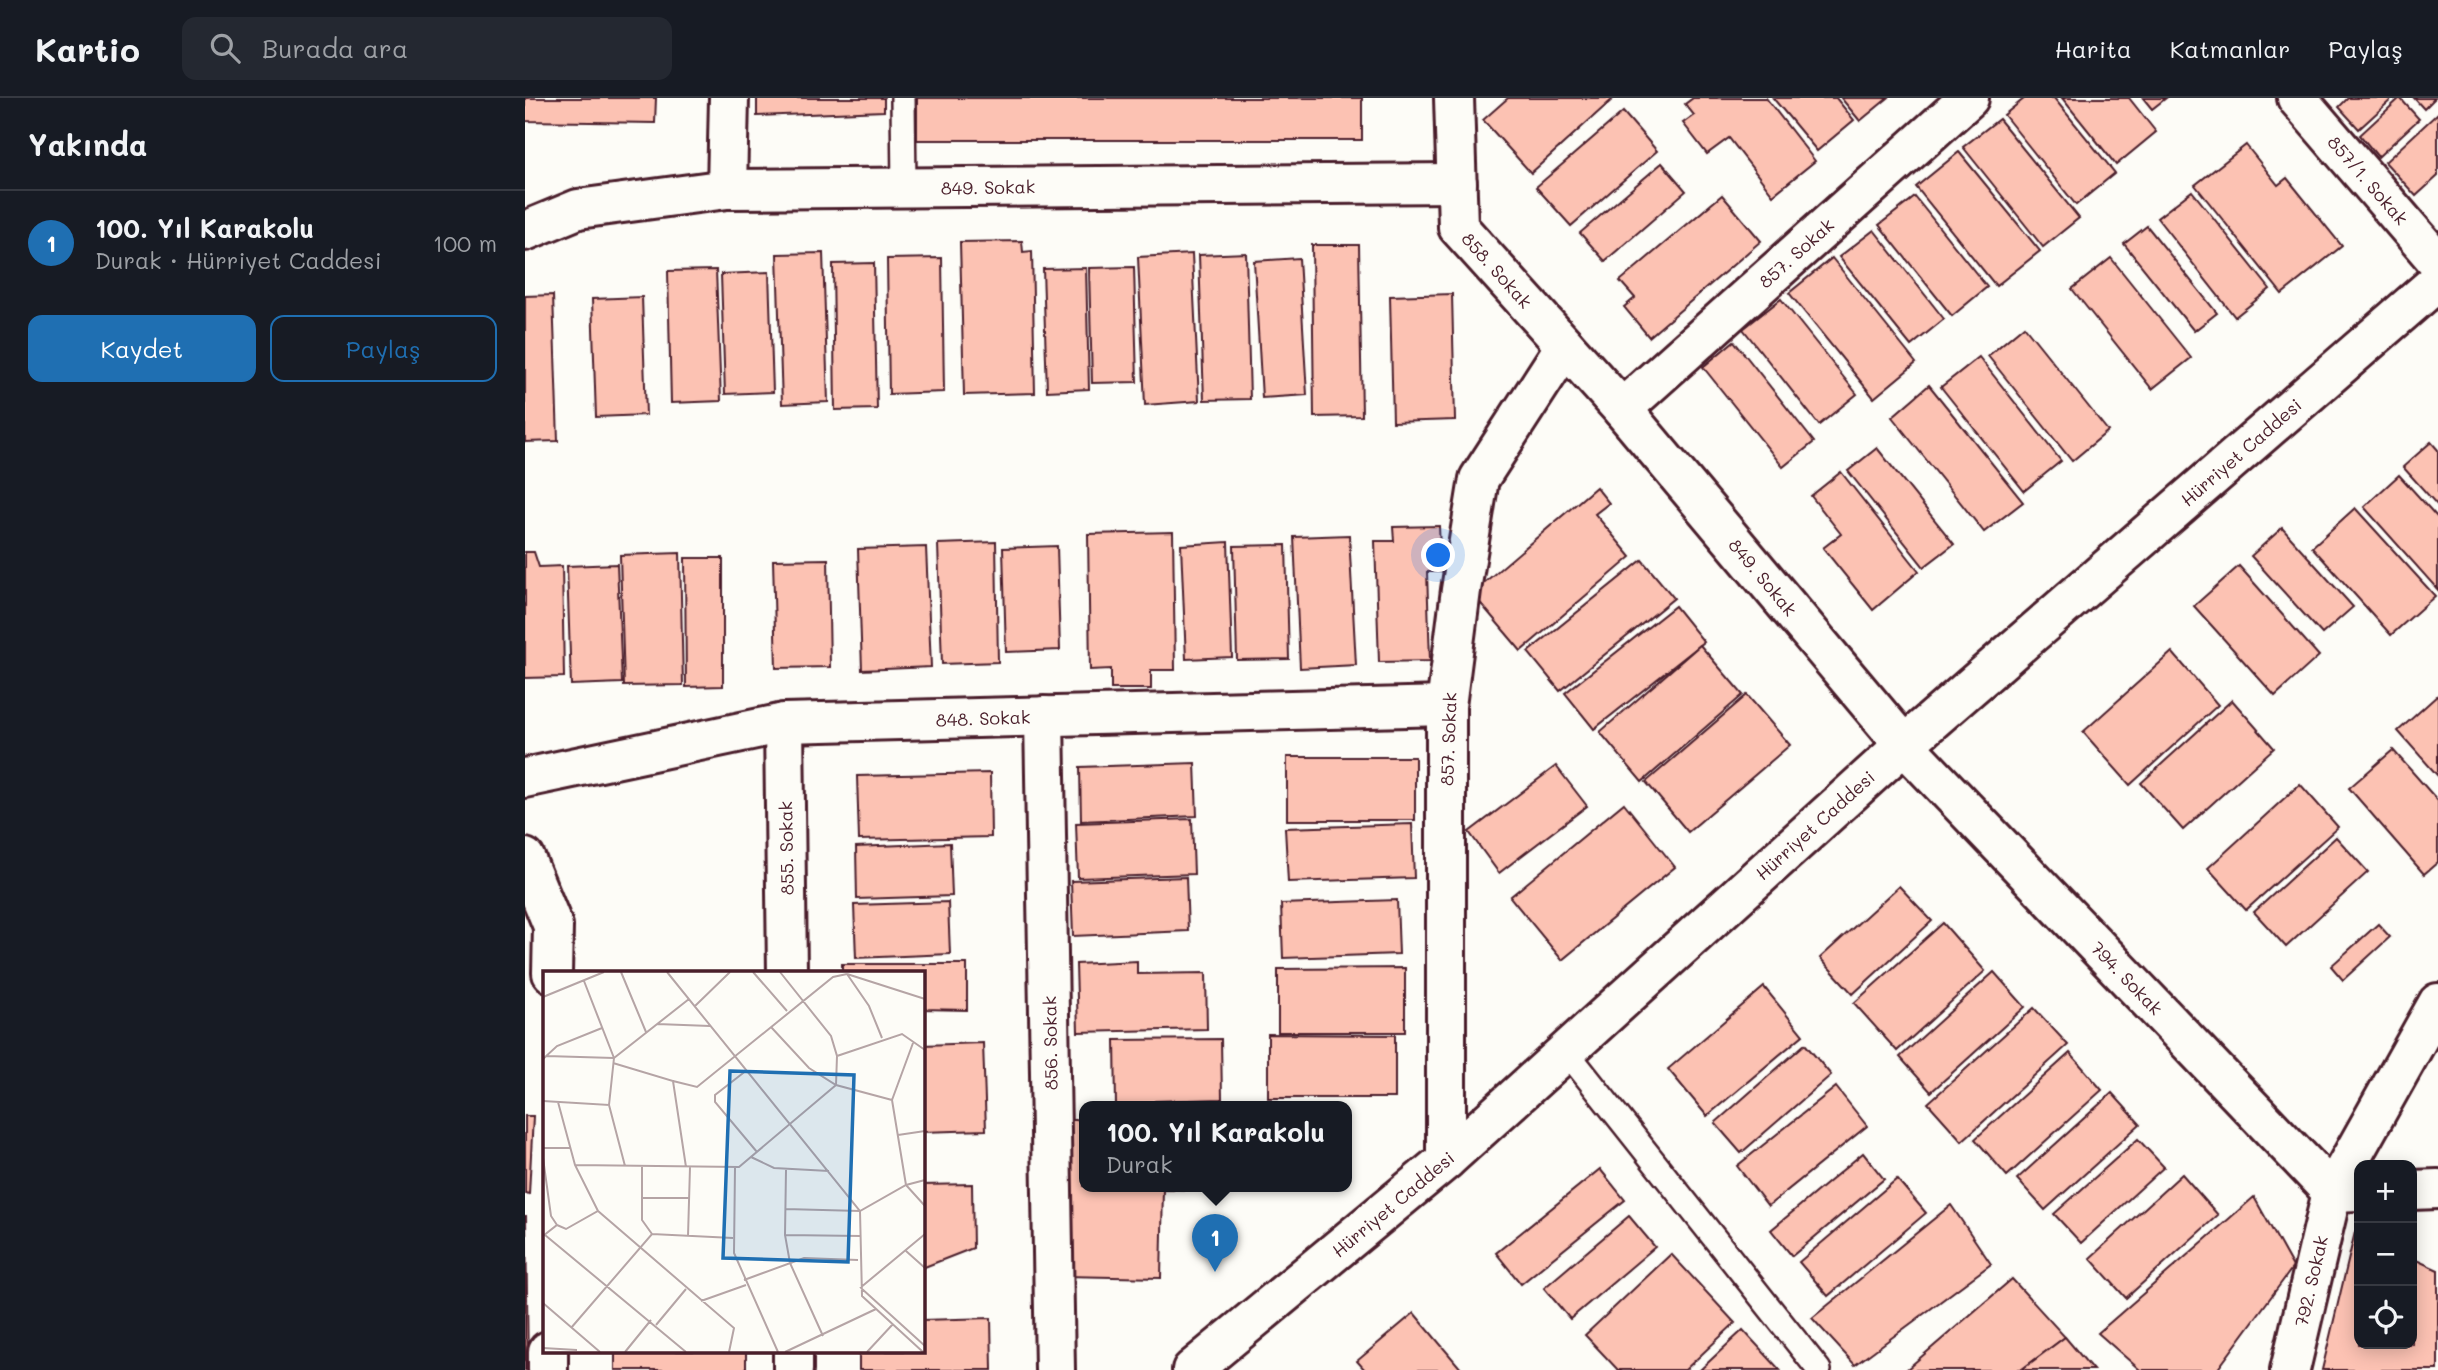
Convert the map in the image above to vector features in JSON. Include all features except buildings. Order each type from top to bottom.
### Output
[{"type":"street","points":[[727,189],[729,98]]},
{"type":"street","name":"858. Sokak","points":[[1454,98],[1458,227],[1622,409]]},
{"type":"street","name":"857. Sokak","points":[[1622,409],[1969,98]]},
{"type":"street","name":"857/1. Sokak","points":[[2297,98],[2438,262]]},
{"type":"street","name":"849. Sokak","points":[[525,231],[578,209],[727,189],[1457,183]]},
{"type":"street","name":"Hürriyet Caddesi","points":[[1192,1370],[1446,1160],[1904,745],[2438,281]]},
{"type":"street","name":"857. Sokak","points":[[1446,1160],[1446,706],[1479,479],[1565,346]]},
{"type":"street","name":"849. Sokak","points":[[1622,409],[1904,745]]},
{"type":"street","name":"848. Sokak","points":[[525,778],[784,723],[1446,706]]},
{"type":"street","name":"856. Sokak","points":[[1044,716],[1055,1370]]},
{"type":"street","name":"855. Sokak","points":[[784,723],[787,971]]},
{"type":"street","name":"794. Sokak","points":[[1904,745],[2346,1192]]},
{"type":"street","points":[[525,858],[553,926],[552,971]]},
{"type":"street","name":"792. Sokak","points":[[2290,1370],[2346,1192],[2438,1003]]},
{"type":"street","points":[[2417,1190],[2438,1189]]},
{"type":"street","points":[[548,1352],[548,1370]]},
{"type":"street","points":[[793,1352],[793,1370]]},
{"type":"lane","points":[[903,98],[904,188]]},
{"type":"lane","points":[[1566,1051],[1819,1370]]},
{"type":"place","name":"100. Yıl Karakolu","points":[[1215,1272]]}]
